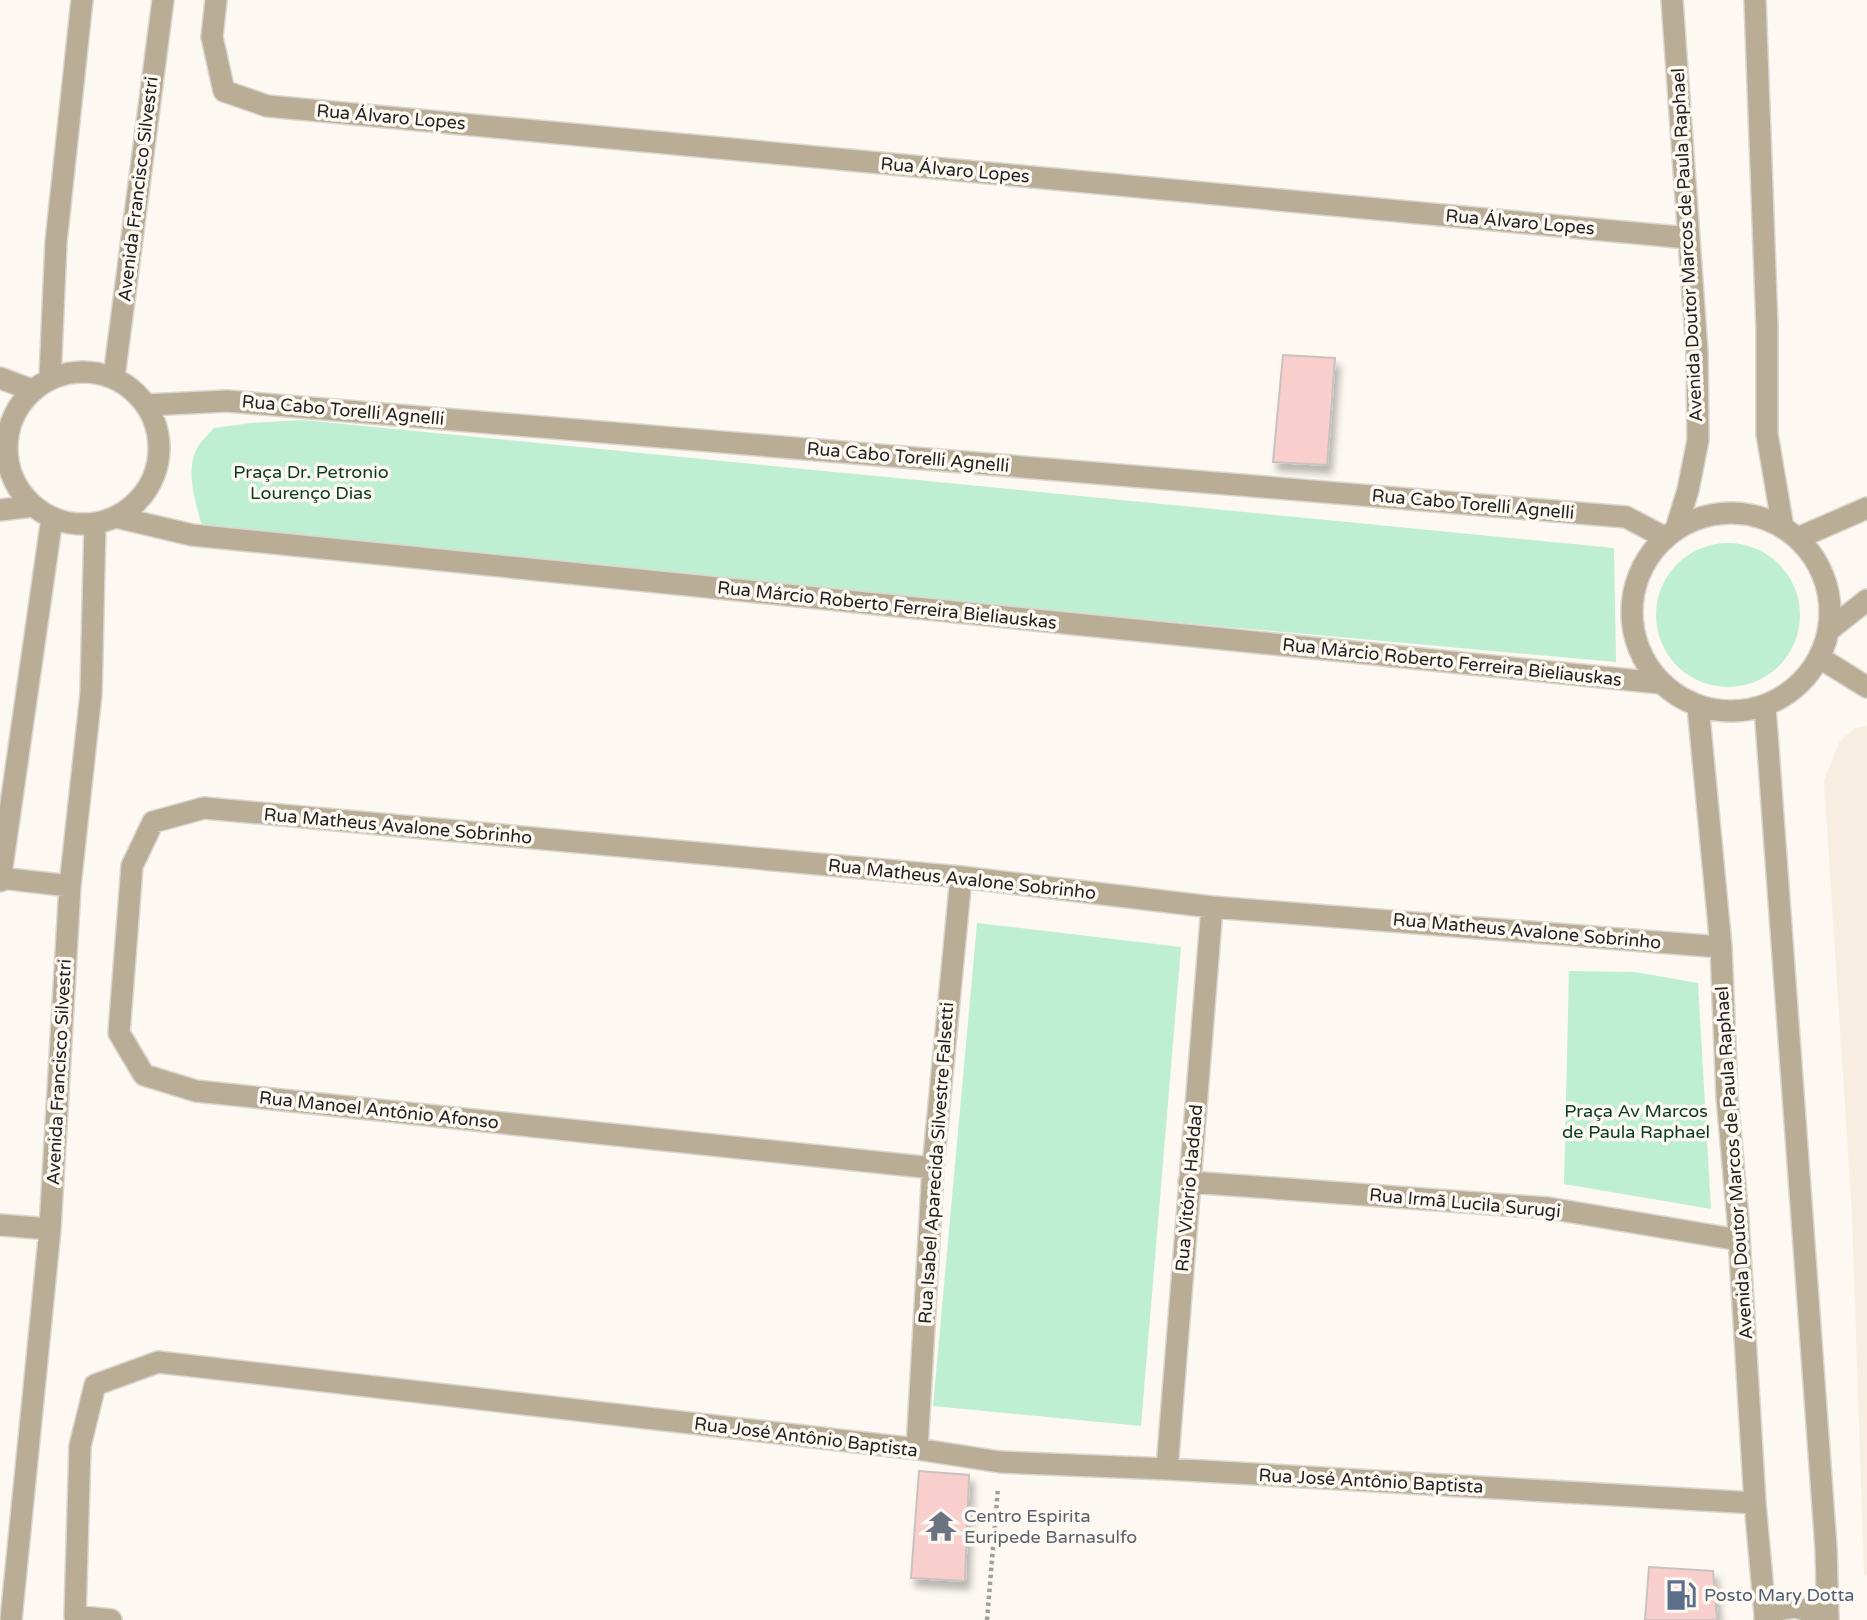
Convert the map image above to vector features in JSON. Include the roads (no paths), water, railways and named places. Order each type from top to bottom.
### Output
[{"type":"street","points":[[50,378],[56,242],[82,0]]},
{"type":"street","name":"Avenida Francisco Silvestri","points":[[114,377],[163,0]]},
{"type":"street","name":"Rua Álvaro Lopes","points":[[216,0],[212,37],[224,91],[267,106],[1689,238]]},
{"type":"street","name":"Avenida Doutor Marcos de Paula Raphael","points":[[1670,533],[1688,490],[1699,440],[1697,352],[1672,0]]},
{"type":"street","points":[[1755,0],[1768,328],[1767,434],[1790,533]]},
{"type":"street","points":[[92,371],[114,377],[132,389],[147,405],[156,425],[160,447],[157,468],[141,497],[116,517],[95,523],[74,524],[52,518],[10,486],[6,449],[9,426],[18,407],[32,390],[50,378],[71,372],[92,371]]},
{"type":"street","points":[[0,378],[32,390]]},
{"type":"street","name":"Rua Cabo Torelli Agnelli","points":[[147,405],[227,401],[1626,517],[1670,533]]},
{"type":"street","points":[[0,510],[33,506]]},
{"type":"street","points":[[1790,533],[1867,508]]},
{"type":"street","points":[[1717,513],[1746,513],[1774,522],[1790,533],[1818,565],[1829,596],[1829,630],[1820,658],[1797,687],[1765,706],[1743,712],[1720,712],[1678,697],[1660,683],[1641,657],[1631,625],[1632,593],[1644,562],[1670,533],[1689,521],[1717,513]]},
{"type":"street","name":"Rua Márcio Roberto Ferreira Bieliauskas","points":[[116,517],[192,535],[1660,683]]},
{"type":"street","points":[[52,518],[0,879],[69,886]]},
{"type":"street","name":"Avenida Francisco Silvestri","points":[[11,1620],[8,1570],[50,1229],[69,886],[91,694],[95,523]]},
{"type":"street","points":[[1829,630],[1867,600]]},
{"type":"street","points":[[1820,658],[1867,687]]},
{"type":"street","name":"Avenida Doutor Marcos de Paula Raphael","points":[[1698,706],[1721,947],[1727,1096],[1765,1617]]},
{"type":"street","points":[[1765,706],[1826,1548],[1826,1620],[1793,1606],[1765,1617]]},
{"type":"street","name":"Rua Matheus Avalone Sobrinho","points":[[204,808],[961,877],[1212,906],[1721,947]]},
{"type":"street","name":"Rua Manoel Antônio Afonso","points":[[204,808],[153,822],[132,866],[119,1033],[144,1074],[196,1091],[933,1168]]},
{"type":"street","name":"Rua Isabel Aparecida Silvestre Falsetti","points":[[917,1449],[933,1168],[961,877]]},
{"type":"street","name":"Rua Vitório Haddad","points":[[1167,1469],[1212,906]]},
{"type":"street","name":"Rua Irmã Lucila Surugi","points":[[1189,1182],[1548,1208],[1739,1240]]},
{"type":"street","points":[[0,1225],[50,1229]]},
{"type":"street","name":"Rua José Antônio Baptista","points":[[111,1620],[75,1616],[80,1446],[95,1385],[158,1362],[917,1449],[1000,1462],[1755,1503]]},
{"type":"place","name":"Centro Espirita Euripede Barnasulfo","points":[[941,1526]]},
{"type":"place","name":"Posto Mary Dotta","points":[[1681,1595]]},
{"type":"park label","name":"Praça Dr. Petronio Lourenço Dias","points":[[311,482]]},
{"type":"park label","name":"Praça Av Marcos de Paula Raphael","points":[[1636,1121]]}]
